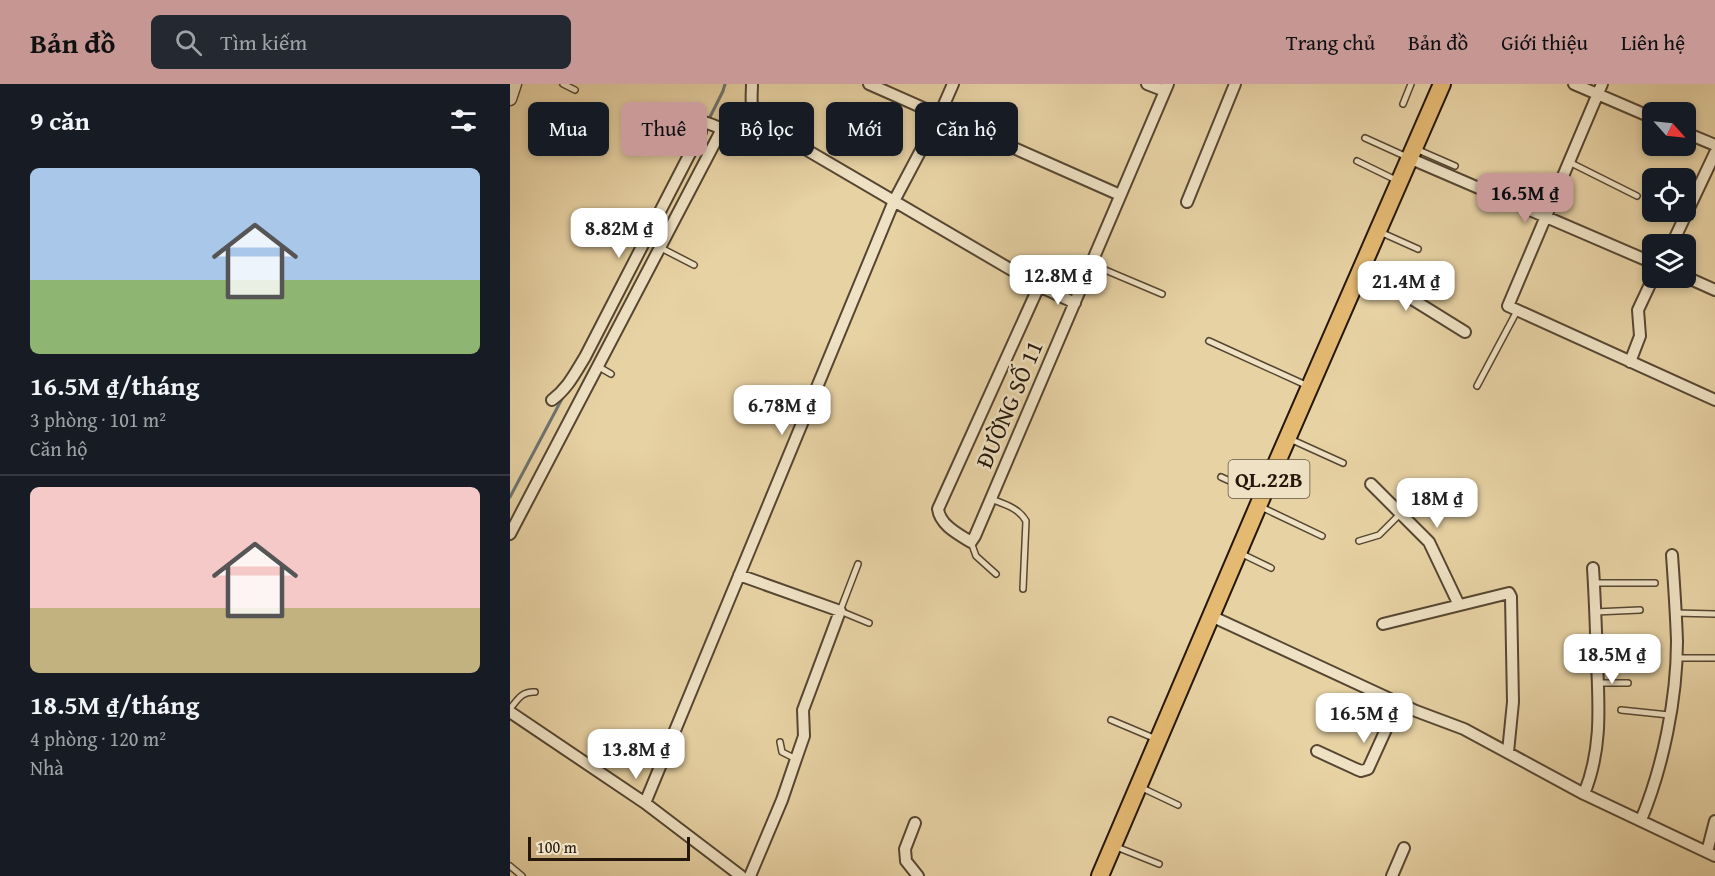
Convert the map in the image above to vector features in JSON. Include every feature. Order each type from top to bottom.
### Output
[{"type":"highway","name":"QL.22B","points":[[1100,876],[1287,437],[1442,84]]},
{"type":"street","points":[[510,99],[515,84]]},
{"type":"street","points":[[752,84],[753,102]]},
{"type":"street","points":[[869,84],[886,87],[915,103]]},
{"type":"street","points":[[945,102],[953,84]]},
{"type":"street","points":[[1147,84],[1167,88]]},
{"type":"street","points":[[1187,202],[1235,84]]},
{"type":"street","points":[[1574,84],[1600,89],[1642,112]]},
{"type":"street","name":"ĐƯỜNG SỐ 11","points":[[971,542],[1167,88]]},
{"type":"street","points":[[1600,89],[1508,306],[1715,400]]},
{"type":"street","points":[[707,124],[719,120]]},
{"type":"street","points":[[552,400],[571,382],[701,132],[710,124]]},
{"type":"street","points":[[510,534],[661,248],[710,124]]},
{"type":"street","points":[[1696,137],[1715,146]]},
{"type":"street","points":[[1018,150],[1120,195]]},
{"type":"street","points":[[1412,153],[1545,217],[1642,257]]},
{"type":"street","points":[[1677,234],[1715,153]]},
{"type":"street","points":[[814,154],[1039,286],[1075,303]]},
{"type":"street","points":[[645,803],[894,201],[918,156]]},
{"type":"street","points":[[1362,268],[1465,332]]},
{"type":"street","points":[[1696,281],[1715,290]]},
{"type":"street","points":[[971,542],[943,522],[939,517],[938,509],[1039,286]]},
{"type":"street","points":[[1630,362],[1640,336],[1638,310],[1648,288]]},
{"type":"street","points":[[1371,484],[1429,542],[1459,605]]},
{"type":"street","points":[[1641,820],[1656,779],[1669,715],[1676,658],[1672,555]]},
{"type":"street","points":[[1584,794],[1596,754],[1599,716],[1593,568]]},
{"type":"street","points":[[740,575],[840,611],[803,710],[804,736],[782,800],[750,876]]},
{"type":"street","points":[[1383,624],[1509,593],[1511,597],[1513,702],[1508,752]]},
{"type":"street","points":[[1210,616],[1398,704],[1464,729],[1584,794],[1711,854],[1715,821]]},
{"type":"street","points":[[1317,751],[1356,770],[1368,769],[1398,704]]},
{"type":"street","points":[[510,711],[645,803],[741,876]]},
{"type":"street","points":[[915,823],[905,849],[906,861],[918,876]]},
{"type":"street","points":[[1392,876],[1404,848]]},
{"type":"lane","points":[[563,84],[575,90]]},
{"type":"lane","points":[[1403,104],[1411,84]]},
{"type":"lane","points":[[1365,138],[1455,166]]},
{"type":"lane","points":[[1356,160],[1399,181]]},
{"type":"lane","points":[[1569,162],[1637,196]]},
{"type":"lane","points":[[620,220],[650,231]]},
{"type":"lane","points":[[1379,231],[1418,249]]},
{"type":"lane","points":[[661,248],[694,265]]},
{"type":"lane","points":[[1091,264],[1162,294]]},
{"type":"lane","points":[[1477,386],[1517,311]]},
{"type":"lane","points":[[1209,341],[1310,386]]},
{"type":"lane","points":[[599,367],[611,374]]},
{"type":"lane","points":[[1287,437],[1343,463]]},
{"type":"lane","points":[[1221,477],[1322,536]]},
{"type":"lane","points":[[991,499],[1013,507],[1023,514],[1026,520],[1023,589]]},
{"type":"lane","points":[[1359,541],[1374,538],[1400,514]]},
{"type":"lane","points":[[971,542],[976,555],[996,574]]},
{"type":"lane","points":[[1238,552],[1271,568]]},
{"type":"lane","points":[[858,564],[840,611],[869,623]]},
{"type":"lane","points":[[1594,583],[1655,583]]},
{"type":"lane","points":[[1595,612],[1640,610]]},
{"type":"lane","points":[[1675,613],[1715,614]]},
{"type":"lane","points":[[1596,639],[1630,638]]},
{"type":"lane","points":[[1676,658],[1715,658]]},
{"type":"lane","points":[[1598,683],[1628,683]]},
{"type":"lane","points":[[510,711],[522,693],[535,692]]},
{"type":"lane","points":[[1621,710],[1669,715]]},
{"type":"lane","points":[[1111,720],[1158,740]]},
{"type":"lane","points":[[780,742],[782,752],[796,759]]},
{"type":"lane","points":[[1138,786],[1178,805]]},
{"type":"lane","points":[[1113,845],[1159,864]]},
{"type":"lane","points":[[510,866],[522,876]]},
{"type":"waterway","points":[[708,121],[725,84]]},
{"type":"waterway","points":[[510,497],[564,395]]}]
